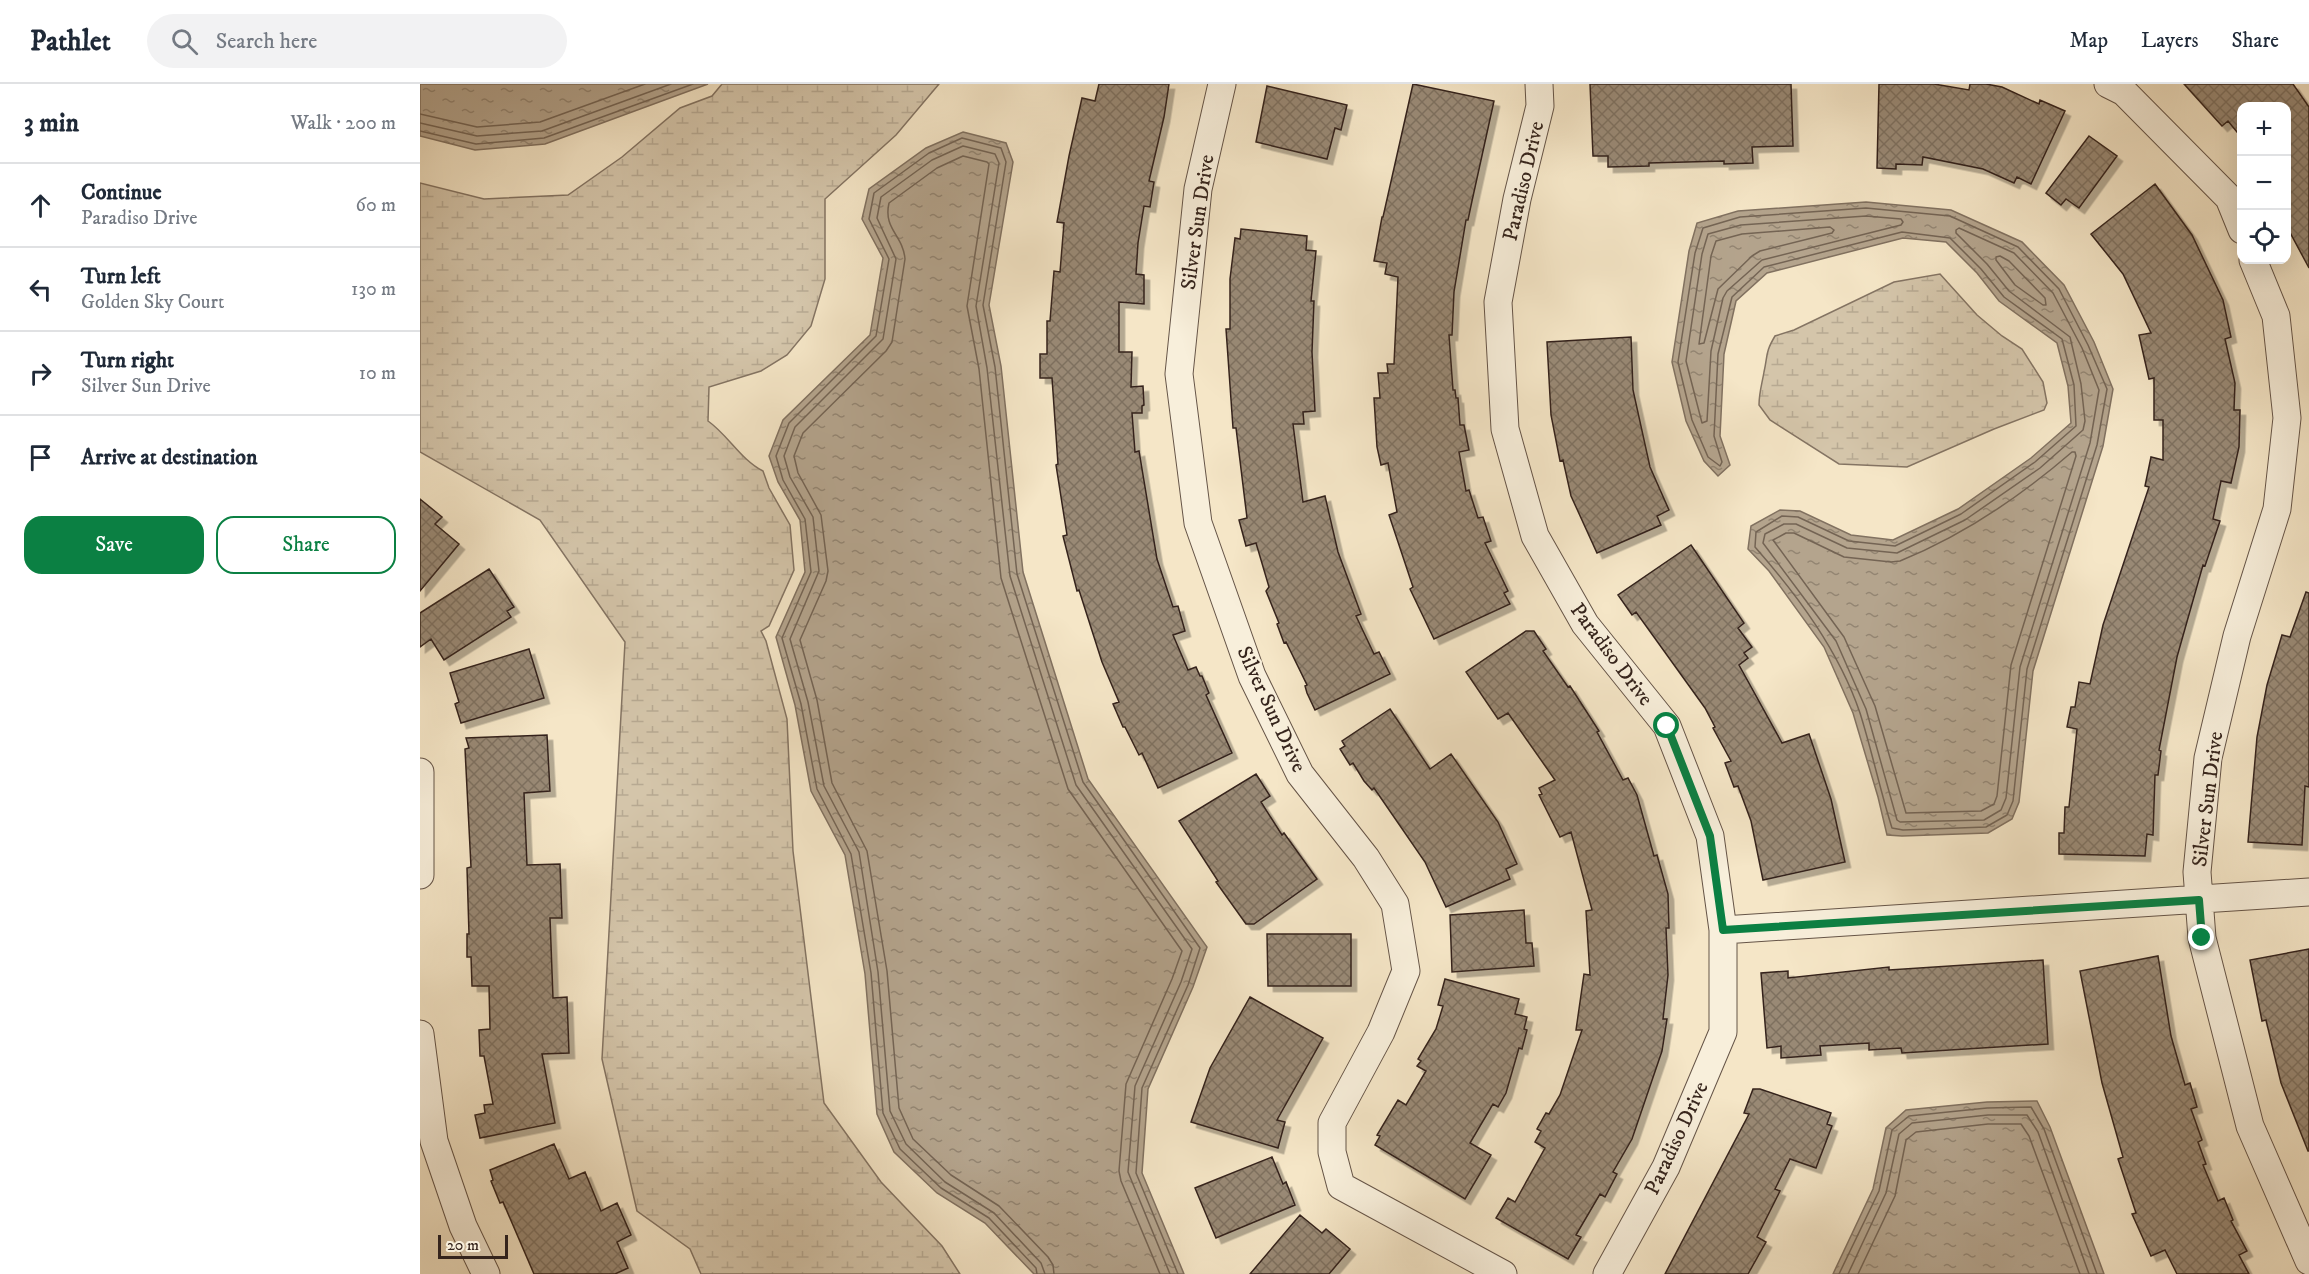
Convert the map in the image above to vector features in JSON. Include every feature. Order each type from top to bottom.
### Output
[{"type":"street","name":"Silver Sun Drive","points":[[1222,84],[1198,189],[1179,374],[1198,522],[1252,676],[1300,774],[1366,858],[1395,904],[1406,971],[1382,1032],[1332,1123],[1332,1152],[1341,1186],[1503,1274]]},
{"type":"street","name":"Paradiso Drive","points":[[1539,84],[1540,106],[1517,199],[1498,302],[1505,429],[1535,536],[1585,624],[1667,726],[1710,836],[1723,930],[1723,1032],[1665,1167],[1607,1274]]},
{"type":"street","points":[[2108,84],[2124,92],[2229,198],[2237,219]]},
{"type":"street","name":"Silver Sun Drive","points":[[2255,264],[2276,316],[2287,418],[2277,509],[2237,636],[2208,758],[2197,873],[2202,938],[2250,1126],[2309,1261]]},
{"type":"street","points":[[420,782],[420,875]]},
{"type":"street","points":[[1723,930],[2309,892]]},
{"type":"street","points":[[420,1034],[434,1141],[463,1226],[486,1274]]},
{"type":"green space","points":[[722,84],[939,84],[896,135],[825,199],[825,279],[811,326],[787,355],[761,371],[709,387],[708,421],[748,461],[763,471],[769,488],[790,525],[794,570],[769,626],[761,631],[766,641],[787,719],[793,851],[824,1103],[881,1182],[942,1246],[960,1274],[701,1274],[690,1249],[637,1211],[602,1059],[625,642],[540,520],[420,452],[420,183],[484,199],[568,195],[622,157],[680,108],[712,96]]},
{"type":"green space","points":[[1940,274],[1977,315],[2022,349],[2043,382],[2047,403],[2044,410],[1907,467],[1839,464],[1770,420],[1759,405],[1759,401],[1767,354],[1775,336],[1794,330],[1894,282]]},
{"type":"water","points":[[420,84],[708,84],[545,144],[475,150],[420,136]]},
{"type":"water","points":[[963,132],[1006,143],[1013,162],[989,305],[1001,366],[1023,572],[1088,779],[1207,947],[1193,987],[1148,1089],[1142,1173],[1184,1274],[1034,1274],[985,1223],[937,1193],[894,1152],[877,1114],[865,974],[845,855],[811,791],[795,705],[776,637],[805,572],[800,520],[778,482],[769,456],[783,420],[870,335],[883,258],[862,219],[869,189],[926,148]]},
{"type":"water","points":[[1866,202],[1951,210],[2022,242],[2064,285],[2094,342],[2113,389],[2103,446],[2033,671],[2019,802],[2012,819],[1988,833],[1887,835],[1853,713],[1824,647],[1769,571],[1748,549],[1751,526],[1780,510],[1800,511],[1851,535],[1893,540],[1958,509],[2031,458],[2071,423],[2068,386],[2057,343],[1999,301],[1977,273],[1946,242],[1903,238],[1767,273],[1736,301],[1724,354],[1720,436],[1730,465],[1718,476],[1704,461],[1686,421],[1672,362],[1689,251],[1697,223],[1738,211]]},
{"type":"water","points":[[2037,1101],[2050,1127],[2104,1274],[1833,1274],[1873,1189],[1886,1128],[1906,1110],[1987,1102]]},
{"type":"building","points":[[1099,84],[1169,84],[1149,181],[1154,182],[1150,207],[1144,206],[1138,243],[1136,274],[1144,275],[1144,304],[1119,302],[1119,352],[1132,352],[1131,387],[1143,386],[1142,413],[1132,413],[1135,452],[1139,451],[1157,559],[1173,607],[1178,606],[1185,631],[1173,635],[1188,670],[1196,667],[1202,676],[1209,693],[1206,695],[1232,753],[1158,788],[1142,753],[1139,755],[1113,704],[1119,702],[1102,662],[1079,590],[1077,591],[1063,536],[1067,535],[1056,465],[1058,464],[1052,378],[1040,378],[1040,354],[1047,354],[1047,321],[1050,321],[1054,271],[1060,272],[1064,223],[1057,222],[1069,156],[1082,98],[1095,101]]},
{"type":"building","points":[[1413,84],[1494,101],[1468,220],[1466,220],[1454,292],[1452,335],[1449,335],[1453,390],[1458,398],[1460,425],[1464,425],[1469,450],[1459,452],[1466,491],[1469,490],[1478,518],[1483,517],[1491,541],[1485,543],[1508,591],[1504,593],[1510,604],[1434,639],[1410,589],[1413,587],[1389,515],[1397,512],[1388,463],[1381,465],[1377,447],[1374,398],[1380,398],[1378,373],[1388,373],[1387,364],[1394,364],[1398,277],[1385,274],[1387,263],[1374,261]]},
{"type":"building","points":[[1590,84],[1791,84],[1793,146],[1752,147],[1753,163],[1724,164],[1724,161],[1649,163],[1649,166],[1608,167],[1608,156],[1593,156]]},
{"type":"building","points":[[1879,84],[1934,84],[1969,90],[1970,84],[1986,84],[2002,87],[2039,104],[2040,100],[2065,111],[2031,184],[2017,177],[2014,183],[1983,169],[1923,157],[1922,165],[1896,164],[1896,169],[1877,168]]},
{"type":"building","points":[[2184,84],[2293,84],[2309,107],[2309,268],[2291,234],[2291,102],[2237,102],[2237,132],[2228,121],[2222,126]]},
{"type":"building","points":[[1267,86],[1347,105],[1341,130],[1335,128],[1327,159],[1256,142]]},
{"type":"building","points":[[2089,136],[2117,156],[2079,208],[2066,199],[2061,205],[2046,193]]},
{"type":"building","points":[[2155,184],[2192,235],[2223,300],[2231,337],[2225,339],[2235,383],[2234,410],[2240,410],[2239,447],[2231,483],[2221,481],[2213,519],[2220,521],[2205,566],[2203,565],[2177,657],[2159,750],[2161,751],[2158,775],[2155,775],[2153,835],[2147,834],[2145,856],[2059,854],[2059,833],[2064,833],[2065,807],[2069,807],[2077,729],[2067,727],[2071,707],[2075,707],[2079,682],[2090,684],[2103,625],[2149,487],[2145,486],[2151,457],[2163,460],[2163,420],[2154,420],[2154,378],[2149,379],[2139,335],[2151,333],[2123,274],[2091,234]]},
{"type":"building","points":[[1241,229],[1307,236],[1306,250],[1316,251],[1311,301],[1314,301],[1312,352],[1315,411],[1303,412],[1304,424],[1293,424],[1303,502],[1325,496],[1338,552],[1361,614],[1356,616],[1374,654],[1379,652],[1390,674],[1315,710],[1307,693],[1305,686],[1307,685],[1286,642],[1284,643],[1277,624],[1279,623],[1266,591],[1269,587],[1256,543],[1246,546],[1239,520],[1247,518],[1236,428],[1233,428],[1226,329],[1230,329],[1230,279],[1235,238],[1240,239]]},
{"type":"building","points":[[1631,337],[1633,390],[1650,467],[1669,510],[1657,516],[1661,525],[1597,553],[1571,496],[1563,460],[1560,461],[1551,415],[1547,342]]},
{"type":"building","points":[[420,499],[442,517],[435,524],[459,544],[420,591]]},
{"type":"building","points":[[1691,545],[1744,623],[1738,628],[1752,647],[1744,653],[1748,658],[1739,665],[1782,743],[1809,734],[1831,799],[1845,862],[1763,880],[1751,821],[1738,786],[1734,787],[1725,763],[1731,761],[1713,728],[1715,727],[1705,708],[1636,612],[1632,615],[1618,595]]},
{"type":"building","points":[[489,569],[514,607],[507,611],[511,617],[444,660],[431,639],[420,647],[420,613]]},
{"type":"building","points":[[2306,592],[2309,593],[2309,787],[2305,786],[2302,845],[2248,842],[2257,737],[2267,685],[2282,635],[2290,637]]},
{"type":"building","points":[[1526,631],[1534,631],[1546,649],[1543,651],[1568,687],[1570,686],[1599,731],[1597,732],[1623,780],[1628,778],[1637,795],[1654,856],[1657,855],[1668,894],[1669,928],[1666,928],[1668,975],[1663,1019],[1667,1019],[1662,1051],[1632,1139],[1613,1172],[1617,1174],[1605,1197],[1600,1194],[1576,1235],[1581,1237],[1568,1259],[1496,1218],[1508,1198],[1515,1202],[1545,1148],[1535,1142],[1541,1131],[1537,1129],[1560,1095],[1582,1030],[1576,1030],[1584,974],[1590,975],[1586,911],[1592,910],[1571,832],[1560,837],[1539,795],[1542,794],[1539,788],[1555,780],[1508,713],[1498,719],[1466,672]]},
{"type":"building","points":[[529,649],[544,698],[461,723],[455,704],[459,702],[450,673]]},
{"type":"building","points":[[1390,709],[1430,769],[1451,754],[1498,822],[1517,864],[1506,869],[1510,879],[1446,907],[1425,862],[1374,788],[1372,790],[1364,781],[1353,763],[1350,765],[1340,749],[1345,746],[1342,741]]},
{"type":"building","points":[[547,735],[550,791],[524,793],[527,865],[560,864],[562,918],[550,918],[553,998],[567,997],[569,1053],[542,1054],[555,1123],[480,1138],[475,1115],[485,1113],[484,1105],[493,1104],[484,1056],[480,1056],[479,1030],[490,1029],[489,986],[472,986],[471,957],[467,957],[467,934],[469,934],[467,868],[471,867],[465,749],[469,748],[466,738]]},
{"type":"building","points":[[1256,774],[1270,796],[1261,802],[1282,835],[1284,833],[1317,879],[1254,924],[1246,924],[1216,882],[1218,881],[1179,821]]},
{"type":"building","points":[[1524,910],[1526,943],[1532,943],[1534,966],[1452,972],[1450,915]]},
{"type":"building","points":[[1267,934],[1351,934],[1351,986],[1268,986]]},
{"type":"building","points":[[2309,949],[2308,1151],[2281,1083],[2266,1020],[2262,1021],[2250,960]]},
{"type":"building","points":[[2158,956],[2171,1036],[2185,1085],[2190,1083],[2197,1107],[2191,1109],[2202,1140],[2198,1142],[2206,1164],[2203,1165],[2218,1201],[2224,1198],[2233,1220],[2231,1221],[2247,1251],[2239,1255],[2249,1274],[2177,1274],[2165,1250],[2151,1256],[2132,1214],[2136,1213],[2118,1159],[2123,1157],[2102,1083],[2080,971]]},
{"type":"building","points":[[2043,960],[2048,1044],[1902,1053],[1901,1048],[1869,1050],[1869,1043],[1820,1046],[1821,1055],[1781,1058],[1781,1046],[1767,1048],[1761,973],[1788,971],[1788,978],[1889,967],[1889,970]]},
{"type":"building","points":[[1445,979],[1519,999],[1515,1014],[1527,1017],[1524,1029],[1527,1030],[1522,1049],[1519,1048],[1506,1093],[1498,1107],[1493,1104],[1470,1143],[1491,1155],[1465,1199],[1375,1145],[1380,1136],[1377,1135],[1398,1100],[1406,1105],[1426,1071],[1417,1066],[1421,1061],[1418,1059],[1436,1029],[1443,1006],[1438,1005]]},
{"type":"building","points":[[1250,997],[1323,1038],[1277,1120],[1285,1122],[1278,1148],[1191,1122],[1210,1068]]},
{"type":"building","points":[[1753,1089],[1760,1089],[1831,1113],[1827,1124],[1832,1126],[1816,1168],[1790,1159],[1775,1189],[1780,1191],[1757,1237],[1766,1242],[1748,1274],[1665,1274],[1749,1114],[1744,1113]]},
{"type":"building","points":[[554,1144],[569,1179],[585,1172],[601,1211],[617,1203],[631,1235],[617,1242],[628,1268],[615,1274],[534,1274],[503,1202],[500,1203],[491,1181],[493,1180],[490,1170]]},
{"type":"building","points":[[1272,1157],[1283,1184],[1286,1182],[1295,1205],[1216,1238],[1195,1188]]},
{"type":"building","points":[[1300,1215],[1322,1233],[1326,1229],[1350,1249],[1329,1274],[1250,1274]]},
{"type":"route","points":[[1667,726],[1710,836],[1723,930],[2199,900],[2202,938]]}]
